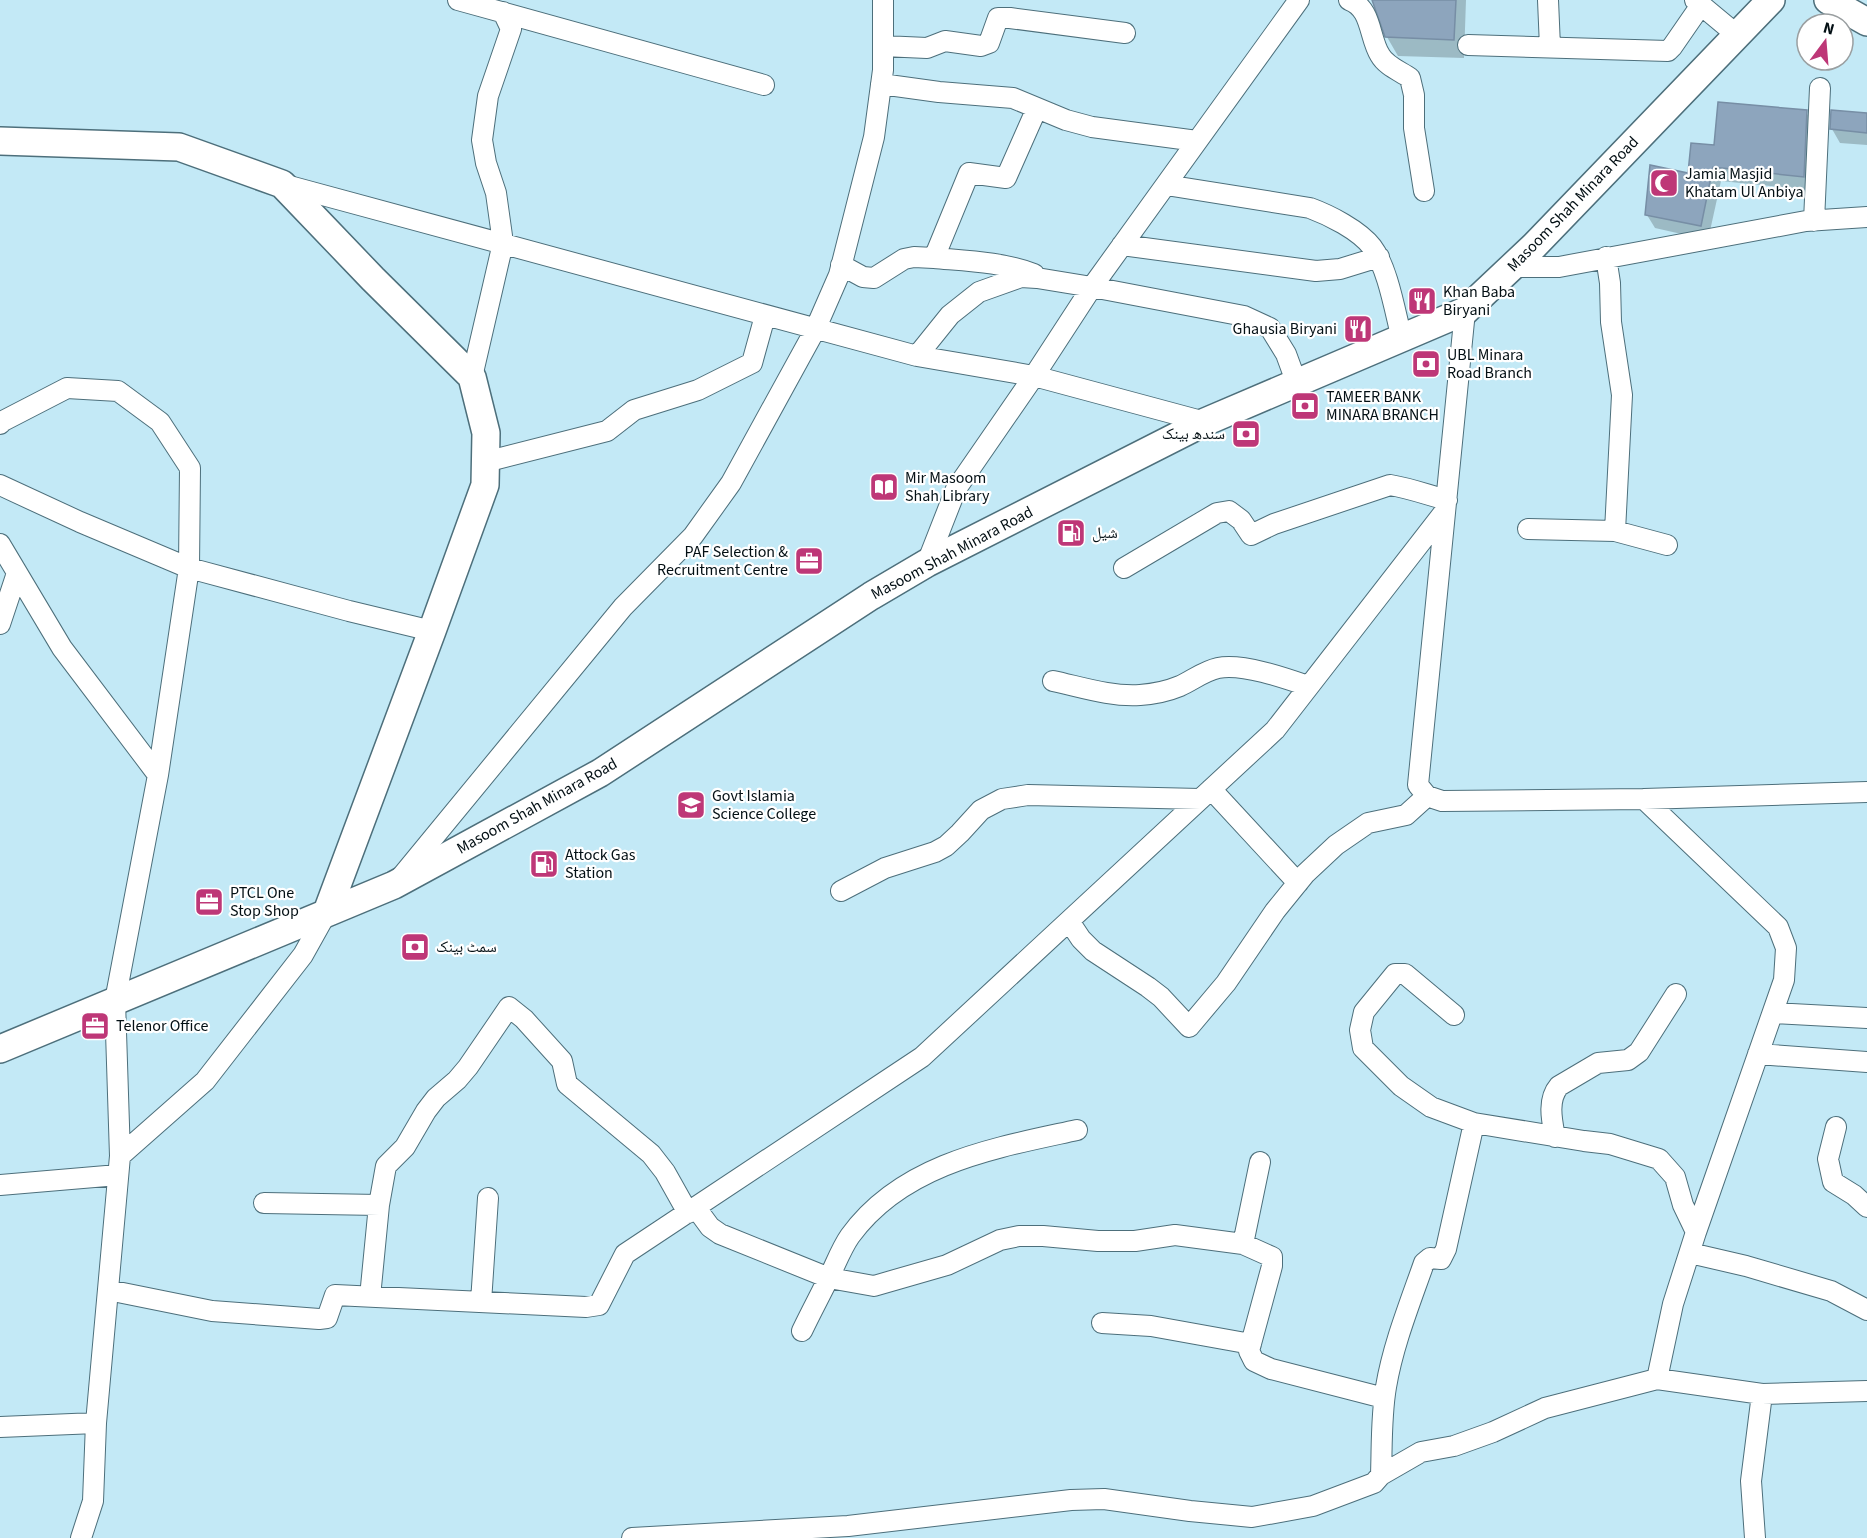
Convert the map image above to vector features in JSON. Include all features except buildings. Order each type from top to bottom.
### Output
[{"type":"main road","name":"Masoom Shah Minara Road","points":[[0,1049],[394,885],[600,773],[872,596],[927,563],[1205,422],[1465,311],[1512,267],[1771,0]]},
{"type":"main road","points":[[1828,0],[1867,22]]},
{"type":"main road","points":[[0,141],[179,147],[282,184],[472,377],[486,433],[485,485],[327,912]]},
{"type":"street","points":[[394,885],[623,607],[693,536],[731,483],[815,330],[839,275],[874,137],[883,70],[882,0]]},
{"type":"street","points":[[927,563],[956,489],[1122,244],[1299,0]]},
{"type":"street","points":[[1349,0],[1355,2],[1367,18],[1378,54],[1386,63],[1410,78],[1414,95],[1414,128],[1424,191]]},
{"type":"street","points":[[1548,0],[1550,47]]},
{"type":"street","points":[[465,1],[764,85]]},
{"type":"street","points":[[1468,45],[1668,51],[1698,2],[1737,36]]},
{"type":"street","points":[[472,377],[503,243],[496,193],[486,163],[482,140],[488,96],[511,29],[503,12]]},
{"type":"street","points":[[883,46],[927,48],[945,41],[981,46],[989,44],[998,18],[1125,33]]},
{"type":"street","points":[[881,84],[939,92],[1013,98],[1066,120],[1092,127],[1197,141]]},
{"type":"street","points":[[1814,221],[1820,88]]},
{"type":"street","points":[[934,258],[969,173],[1006,178],[1037,108]]},
{"type":"street","points":[[282,184],[815,330],[916,356],[1034,376],[1205,422]]},
{"type":"street","points":[[1166,185],[1310,208],[1324,213],[1357,233],[1371,245],[1378,257],[1402,339]]},
{"type":"street","points":[[1512,267],[1559,267],[1814,221],[1867,217]]},
{"type":"street","points":[[1122,244],[1316,270],[1340,268],[1378,257]]},
{"type":"street","points":[[841,265],[862,277],[874,278],[904,259],[914,257],[981,261],[1034,273],[1037,278]]},
{"type":"street","points":[[1606,257],[1610,283],[1611,322],[1622,395],[1615,531]]},
{"type":"street","points":[[916,356],[950,315],[979,292],[1021,277],[1037,278],[1244,316],[1270,328],[1287,354],[1297,384]]},
{"type":"street","points":[[1465,311],[1418,784],[1427,796],[1442,801],[1644,799],[1867,792]]},
{"type":"street","points":[[485,462],[607,431],[634,410],[698,390],[752,363],[765,316]]},
{"type":"street","points":[[0,424],[67,388],[118,391],[160,422],[190,468],[189,568],[158,775],[115,1001],[119,1166],[96,1423],[93,1501],[81,1538]]},
{"type":"street","points":[[0,485],[189,568],[432,632]]},
{"type":"street","points":[[1124,568],[1217,513],[1229,511],[1241,520],[1251,535],[1274,524],[1390,485],[1403,487],[1446,505]]},
{"type":"street","points":[[108,1290],[212,1311],[319,1319],[327,1318],[335,1295],[586,1307],[599,1305],[625,1254],[922,1057],[1275,730],[1446,505]]},
{"type":"street","points":[[1528,529],[1615,531],[1667,545]]},
{"type":"street","points":[[0,544],[62,648],[158,775]]},
{"type":"street","points":[[0,624],[17,573]]},
{"type":"street","points":[[1053,681],[1110,693],[1137,695],[1160,693],[1216,669],[1228,667],[1277,675],[1308,687]]},
{"type":"street","points":[[841,891],[885,868],[935,852],[946,846],[981,810],[1002,799],[1028,795],[1206,794],[1298,883]]},
{"type":"street","points":[[1069,921],[1081,939],[1093,951],[1161,997],[1189,1027],[1226,983],[1275,911],[1305,874],[1336,845],[1368,823],[1406,815],[1427,796]]},
{"type":"street","points":[[1644,799],[1778,927],[1786,948],[1784,980],[1689,1253],[1673,1304],[1657,1379]]},
{"type":"street","points":[[0,1185],[119,1166],[205,1081],[303,955],[327,912]]},
{"type":"street","points":[[1454,1015],[1405,974],[1395,974],[1365,1012],[1360,1030],[1363,1048],[1401,1086],[1431,1107],[1474,1124],[1610,1144],[1659,1159],[1675,1177],[1683,1205],[1696,1232]]},
{"type":"street","points":[[1555,1137],[1551,1114],[1554,1091],[1598,1063],[1628,1060],[1640,1052],[1676,994]]},
{"type":"street","points":[[370,1297],[379,1205],[386,1166],[405,1147],[436,1098],[468,1067],[508,1007],[524,1018],[562,1060],[567,1084],[651,1154],[692,1211],[720,1234],[829,1278],[874,1286],[947,1265],[1000,1240],[1019,1236],[1135,1241],[1175,1235],[1243,1244],[1272,1257],[1272,1266],[1249,1351],[1254,1361],[1271,1369],[1384,1398]]},
{"type":"street","points":[[1773,1013],[1867,1018]]},
{"type":"street","points":[[1758,1054],[1867,1062]]},
{"type":"street","points":[[1382,1475],[1384,1398],[1392,1360],[1424,1263],[1430,1258],[1441,1258],[1446,1249],[1474,1124]]},
{"type":"street","points":[[1836,1127],[1828,1159],[1833,1182],[1854,1195],[1867,1207]]},
{"type":"street","points":[[802,1331],[848,1238],[882,1203],[916,1179],[962,1158],[1000,1146],[1077,1130]]},
{"type":"street","points":[[1243,1244],[1260,1162]]},
{"type":"street","points":[[481,1302],[488,1198]]},
{"type":"street","points":[[264,1203],[379,1205]]},
{"type":"street","points":[[1689,1253],[1746,1266],[1831,1291],[1867,1310]]},
{"type":"street","points":[[1102,1323],[1151,1326],[1251,1344]]},
{"type":"street","points":[[632,1538],[848,1526],[1071,1500],[1104,1499],[1252,1517],[1313,1506],[1374,1482],[1421,1452],[1454,1446],[1545,1408],[1657,1379],[1762,1394],[1867,1391]]},
{"type":"street","points":[[1755,1538],[1751,1481],[1762,1394]]},
{"type":"street","points":[[0,1426],[96,1423]]},
{"type":"place","name":"Jamia Masjid Khatam Ul Anbiya","points":[[1664,183]]},
{"type":"place","name":"Khan Baba Biryani","points":[[1422,301]]},
{"type":"place","name":"Ghausia Biryani","points":[[1358,329]]},
{"type":"place","name":"UBL Minara Road Branch","points":[[1426,364]]},
{"type":"place","name":"TAMEER BANK MINARA BRANCH","points":[[1305,406]]},
{"type":"place","name":"سندھ بینک","points":[[1246,434]]},
{"type":"place","name":"Mir Masoom Shah Library","points":[[884,487]]},
{"type":"place","name":"شیل","points":[[1071,533]]},
{"type":"place","name":"PAF Selection & Recruitment Centre","points":[[809,561]]},
{"type":"place","name":"Govt Islamia Science College","points":[[691,805]]},
{"type":"place","name":"Attock Gas Station","points":[[544,864]]},
{"type":"place","name":"PTCL One Stop Shop","points":[[209,902]]},
{"type":"place","name":"سمٹ بینک","points":[[415,947]]},
{"type":"place","name":"Telenor Office","points":[[95,1026]]}]
